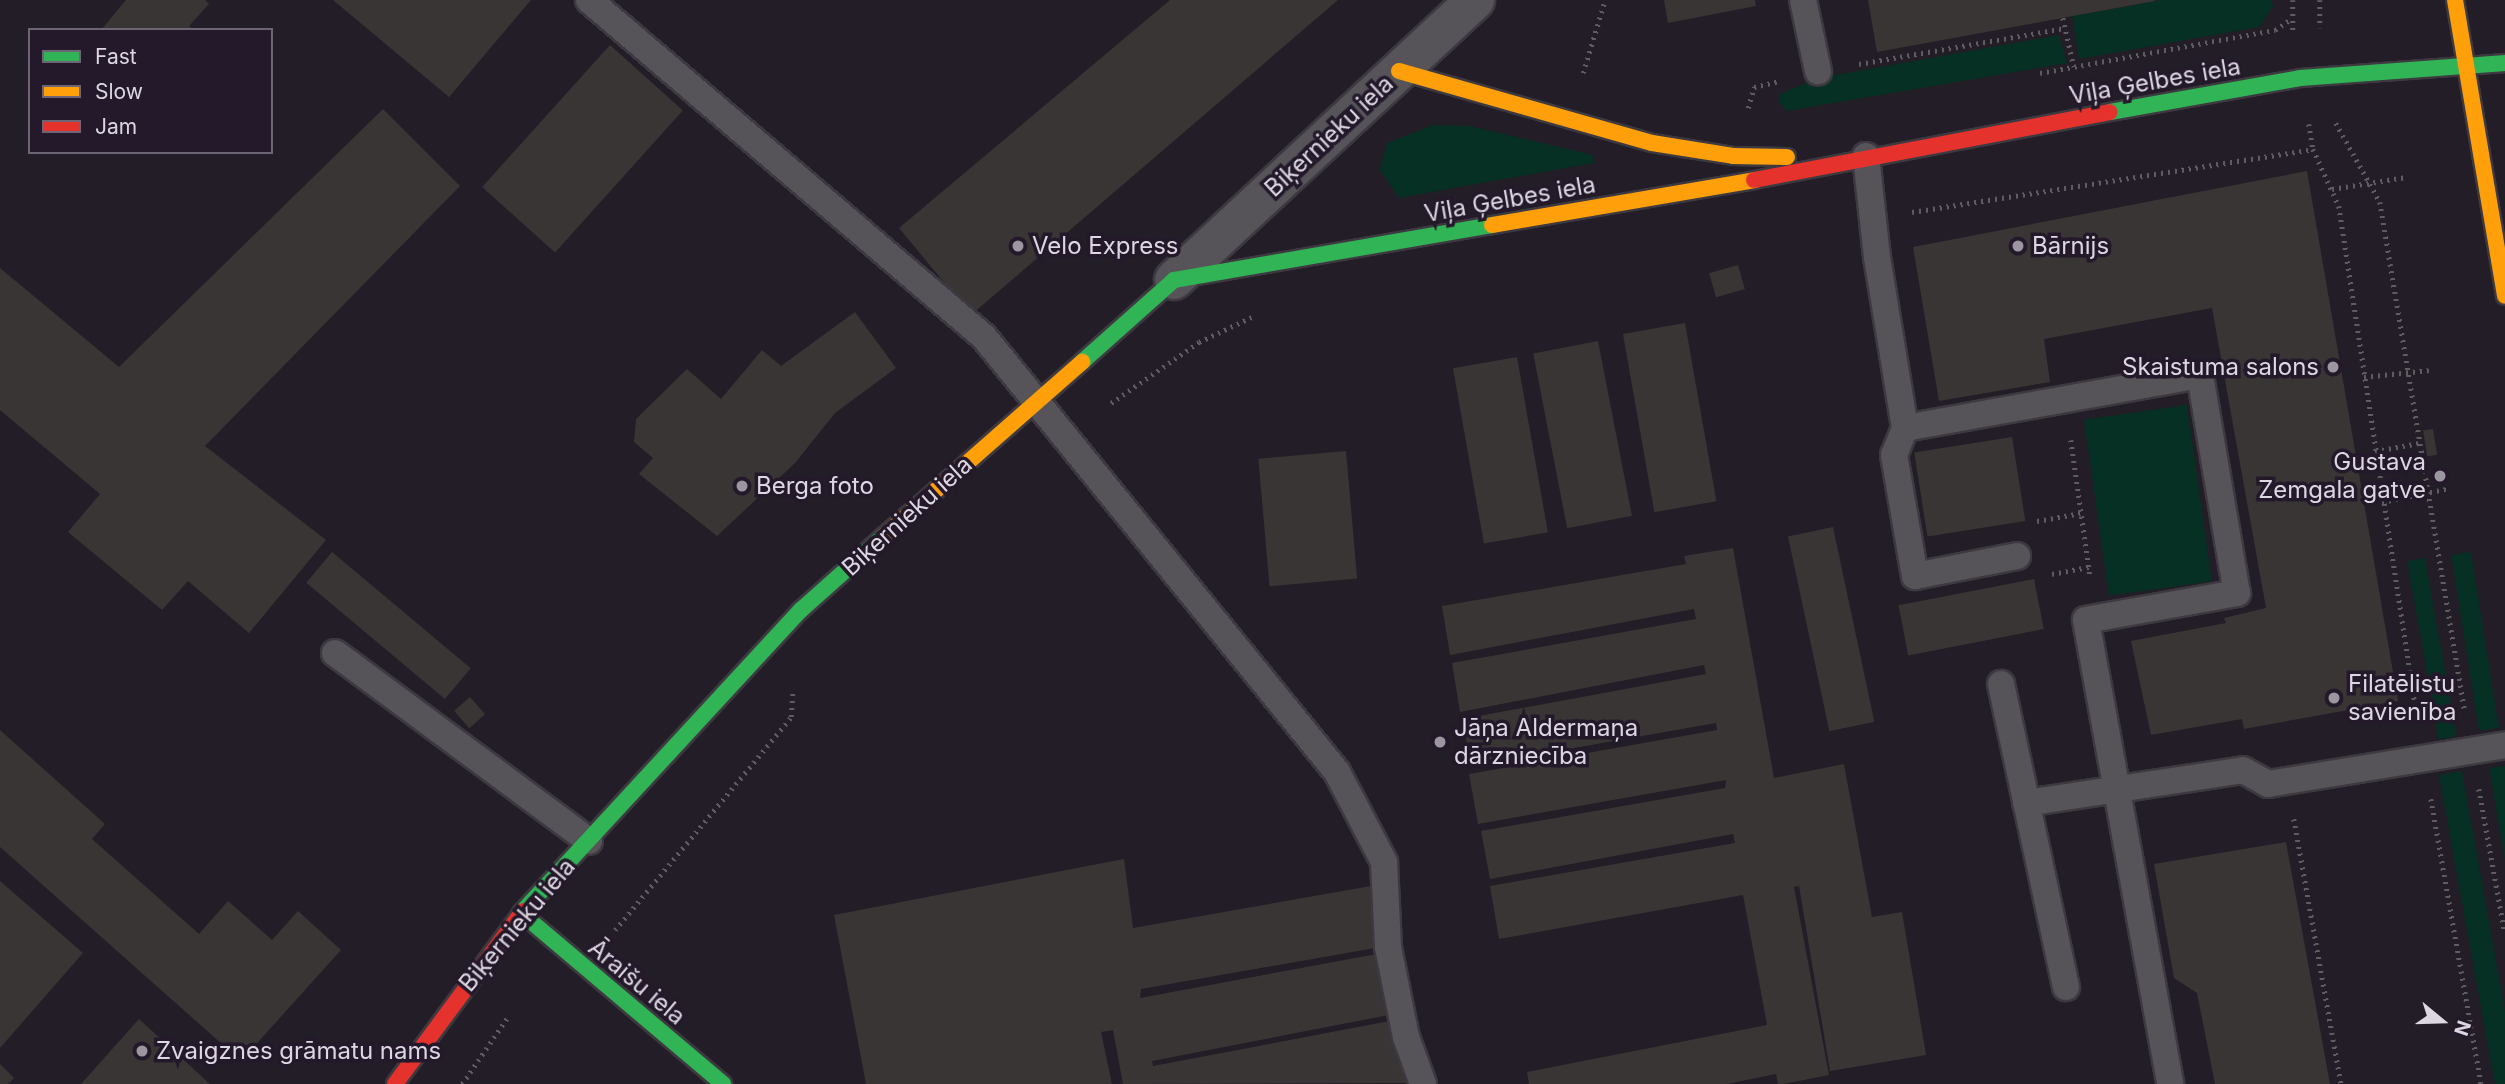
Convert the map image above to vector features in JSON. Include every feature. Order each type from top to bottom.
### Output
[{"type":"main road","points":[[2455,0],[2505,296]]},
{"type":"main road","name":"Viļa Ģelbes iela","points":[[1174,280],[1748,181],[1859,157],[2300,78],[2505,63]]},
{"type":"main road","name":"Viļa Ģelbes iela","points":[[1399,71],[1652,143],[1733,156],[1859,157]]},
{"type":"main road","name":"Biķernieku iela","points":[[395,1084],[522,913],[801,610],[1174,280]]},
{"type":"main road","name":"Āraišu iela","points":[[522,913],[723,1084]]},
{"type":"street","name":"Biķernieku iela","points":[[1174,280],[1475,0]]},
{"type":"lane","points":[[589,0],[984,337],[1038,400],[1337,772],[1384,863],[1388,947],[1406,1037],[1423,1084]]},
{"type":"lane","points":[[1803,0],[1818,71]]},
{"type":"lane","points":[[1859,157],[1872,218],[1905,428],[1894,455],[1915,576],[2017,556]]},
{"type":"lane","points":[[1905,428],[2065,397],[2200,375],[2237,593],[2086,620],[2171,1084]]},
{"type":"lane","points":[[335,653],[589,841]]},
{"type":"lane","points":[[2001,684],[2066,987]]},
{"type":"lane","points":[[2026,803],[2243,769],[2268,783],[2505,745]]},
{"type":"path","points":[[1581,81],[1605,0]]},
{"type":"path","points":[[2293,0],[2293,34]]},
{"type":"path","points":[[2318,13],[2320,0]]},
{"type":"path","points":[[2063,18],[2074,67]]},
{"type":"path","points":[[2033,74],[2275,30],[2291,19]]},
{"type":"path","points":[[1757,112],[1747,107],[1754,87],[1818,71],[2066,28]]},
{"type":"path","points":[[2332,113],[2380,202],[2426,492],[2505,933]]},
{"type":"path","points":[[2308,117],[2313,149],[2339,206],[2417,718]]},
{"type":"path","points":[[1872,218],[2313,149]]},
{"type":"path","points":[[2332,189],[2406,177]]},
{"type":"path","points":[[1067,437],[1199,342],[1263,312]]},
{"type":"path","points":[[2364,377],[2430,370]]},
{"type":"path","points":[[2065,397],[2093,598],[2086,620]]},
{"type":"path","points":[[2375,451],[2419,443]]},
{"type":"path","points":[[2382,502],[2450,488]]},
{"type":"path","points":[[2037,521],[2081,513]]},
{"type":"path","points":[[2046,575],[2089,567]]},
{"type":"path","points":[[584,967],[791,717],[793,681]]},
{"type":"path","points":[[2291,780],[2292,808],[2341,1084]]},
{"type":"path","points":[[2430,794],[2481,1084]]},
{"type":"path","points":[[462,1084],[512,1011]]},
{"type":"green space","points":[[2162,0],[2272,0],[2273,7],[2259,27],[2079,59],[2072,16]]},
{"type":"green space","points":[[2059,35],[2067,63],[1787,111],[1780,104],[1780,94],[1819,78]]},
{"type":"green space","points":[[1433,125],[1470,126],[1593,155],[1593,163],[1399,198],[1380,170],[1387,143]]},
{"type":"green space","points":[[2187,405],[2212,581],[2109,596],[2084,419]]},
{"type":"green space","points":[[2471,552],[2499,728],[2479,731],[2451,555]]},
{"type":"green space","points":[[2425,558],[2456,736],[2439,739],[2407,561]]},
{"type":"green space","points":[[2505,766],[2505,860],[2489,768]]},
{"type":"green space","points":[[2462,771],[2505,1011],[2505,1084],[2495,1084],[2439,775]]},
{"type":"building","points":[[126,0],[205,0],[209,4],[189,26],[192,28],[103,28]]},
{"type":"building","points":[[333,0],[531,0],[449,97]]},
{"type":"building","points":[[1170,0],[1338,0],[971,315],[899,228]]},
{"type":"building","points":[[1664,0],[1755,0],[1756,6],[1668,23]]},
{"type":"building","points":[[1868,0],[2155,0],[2155,1],[1877,52]]},
{"type":"building","points":[[610,45],[683,111],[555,253],[482,187]]},
{"type":"building","points":[[383,109],[460,186],[205,446],[326,540],[249,633],[188,581],[162,610],[68,532],[100,494],[0,410],[0,268],[119,367]]},
{"type":"building","points":[[2307,171],[2398,701],[2244,729],[2242,719],[2151,735],[2131,641],[2226,623],[2224,618],[2266,608],[2212,308],[2044,339],[2050,382],[1939,401],[1913,247]]},
{"type":"building","points":[[1738,265],[1745,289],[1716,297],[1709,273]]},
{"type":"building","points":[[855,312],[896,368],[835,413],[795,463],[717,536],[639,474],[653,458],[634,442],[636,419],[687,369],[721,399],[762,350],[781,366]]},
{"type":"building","points":[[1685,323],[1716,501],[1654,512],[1623,334]]},
{"type":"building","points":[[1598,341],[1632,516],[1567,528],[1533,354]]},
{"type":"building","points":[[1517,357],[1548,532],[1484,544],[1453,368]]},
{"type":"building","points":[[2433,429],[2437,455],[2427,456],[2423,431]]},
{"type":"building","points":[[2012,437],[2025,521],[1928,536],[1914,452]]},
{"type":"building","points":[[1346,451],[1357,579],[1269,586],[1258,459]]},
{"type":"building","points":[[1833,527],[1874,722],[1829,731],[1788,537]]},
{"type":"building","points":[[1733,548],[1774,778],[1844,764],[1872,917],[1902,912],[1926,1055],[1830,1071],[1799,886],[1794,887],[1829,1075],[1783,1084],[1778,1084],[1776,1074],[1727,1084],[1529,1084],[1527,1072],[1767,1025],[1743,895],[1499,939],[1490,886],[1735,843],[1733,834],[1490,879],[1481,831],[1725,788],[1726,780],[1478,824],[1469,774],[1717,730],[1716,723],[1471,766],[1463,719],[1706,674],[1704,665],[1460,712],[1452,663],[1696,619],[1694,609],[1450,655],[1442,606],[1686,564],[1684,556]]},
{"type":"building","points":[[332,552],[471,668],[445,699],[306,583]]},
{"type":"building","points":[[2034,579],[2044,629],[1908,655],[1899,605]]},
{"type":"building","points":[[470,697],[485,714],[469,728],[454,711]]},
{"type":"building","points":[[0,730],[105,824],[92,839],[199,934],[228,901],[272,940],[298,911],[341,950],[241,1061],[0,847]]},
{"type":"building","points":[[2286,842],[2330,1084],[2215,1084],[2197,993],[2174,978],[2154,864]]},
{"type":"building","points":[[1124,859],[1133,928],[1371,886],[1381,947],[1141,989],[1140,998],[1382,953],[1394,1014],[1152,1061],[1153,1066],[1395,1020],[1407,1083],[1123,1084],[1113,1030],[1101,1032],[1112,1084],[866,1084],[834,915]]},
{"type":"building","points":[[0,881],[83,953],[0,1048]]},
{"type":"building","name":"Zvaigznes grāmatu nams","points":[[139,1019],[210,1084],[81,1084]]},
{"type":"building","points":[[0,1064],[14,1078],[8,1084],[0,1084]]},
{"type":"traffic: fast","points":[[2110,112],[2300,78],[2505,63]]},
{"type":"traffic: fast","points":[[1082,362],[1174,280],[1492,225]]},
{"type":"traffic: fast","points":[[523,911],[801,610],[884,536]]},
{"type":"traffic: fast","points":[[521,913],[723,1084]]},
{"type":"traffic: slow","points":[[2455,0],[2505,296]]},
{"type":"traffic: slow","points":[[1399,71],[1652,143],[1733,156],[1787,157]]},
{"type":"traffic: slow","points":[[1492,225],[1754,180]]},
{"type":"traffic: slow","points":[[884,536],[1082,362]]},
{"type":"traffic: jam","points":[[1754,180],[2110,112]]},
{"type":"traffic: jam","points":[[395,1084],[523,911]]},
{"type":"place","name":"Velo Express","points":[[1018,246]]},
{"type":"place","name":"Bārnijs","points":[[2018,246]]},
{"type":"place","name":"Skaistuma salons","points":[[2333,367]]},
{"type":"place","name":"Gustava Zemgala gatve","points":[[2440,476]]},
{"type":"place","name":"Berga foto","points":[[742,486]]},
{"type":"place","name":"Filatēlistu savienība","points":[[2334,698]]},
{"type":"place","name":"Jāņa Aldermaņa dārzniecība","points":[[1440,742]]},
{"type":"place","name":"Zvaigznes grāmatu nams","points":[[142,1051]]}]
